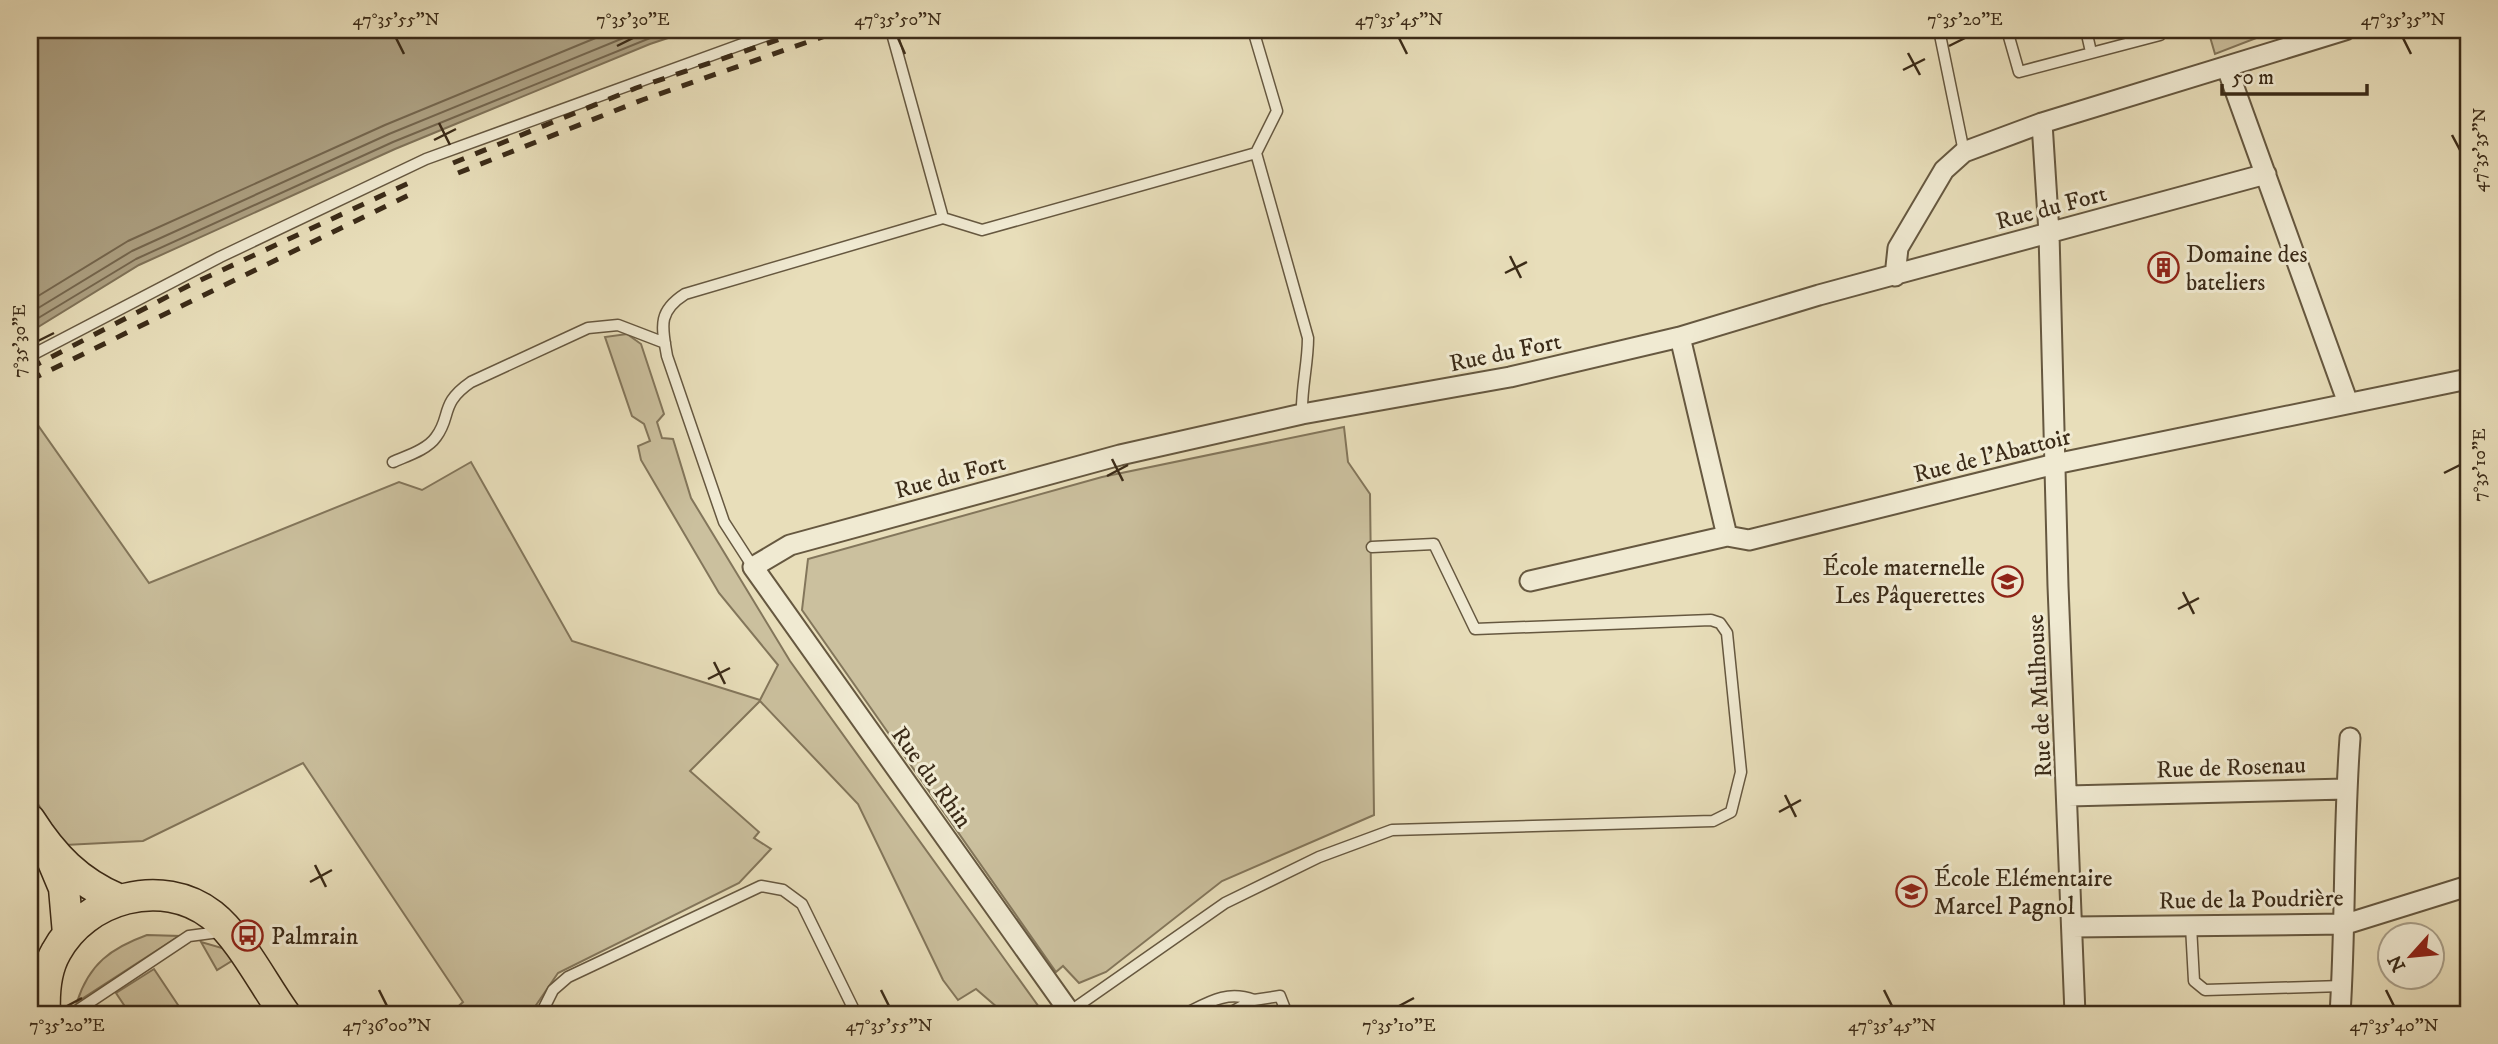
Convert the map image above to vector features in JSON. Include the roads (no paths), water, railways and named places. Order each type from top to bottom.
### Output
[{"type":"main road","points":[[38,832],[73,874],[118,900]]},
{"type":"main road","points":[[38,832],[64,888],[68,934]]},
{"type":"main road","points":[[45,1014],[44,992],[54,954],[68,934],[87,917],[118,900],[144,895],[172,898],[197,905],[227,930],[285,1014]]},
{"type":"street","points":[[1895,276],[1898,248],[1944,170],[1964,152],[2042,123],[2345,30]]},
{"type":"street","points":[[2227,68],[2348,402]]},
{"type":"street","name":"Rue de Mulhouse","points":[[2042,123],[2049,233],[2054,464],[2075,1014]]},
{"type":"street","name":"Rue du Fort","points":[[753,567],[790,545],[1119,455],[1302,414],[1510,377],[1680,337],[1819,295],[2266,174]]},
{"type":"street","points":[[1680,337],[1727,536]]},
{"type":"street","name":"Rue de l'Abattoir","points":[[1530,581],[1727,536],[1749,541],[2054,464],[2468,379]]},
{"type":"street","name":"Rue du Rhin","points":[[753,567],[1070,1013]]},
{"type":"street","points":[[2340,1014],[2346,924],[2345,789],[2350,738]]},
{"type":"street","name":"Rue de Rosenau","points":[[2068,796],[2345,789]]},
{"type":"street","name":"Rue de la Poudrière","points":[[2071,927],[2346,924],[2468,886]]},
{"type":"lane","points":[[30,356],[220,257],[426,159],[781,30]]},
{"type":"lane","points":[[891,30],[943,218]]},
{"type":"lane","points":[[1253,30],[1277,111],[1256,153],[1308,338],[1308,367],[1301,395],[1302,414]]},
{"type":"lane","points":[[1939,30],[1964,152]]},
{"type":"lane","points":[[2007,30],[2019,72],[2160,35],[2159,30]]},
{"type":"lane","points":[[2086,30],[2091,52]]},
{"type":"lane","points":[[753,567],[724,522],[665,343],[662,329],[664,315],[670,303],[684,294],[943,218],[982,230],[1256,153]]},
{"type":"lane","points":[[393,462],[428,445],[438,436],[446,407],[464,387],[588,328],[618,325],[665,343]]},
{"type":"lane","points":[[1070,1013],[1225,903],[1319,857],[1392,830],[1713,821],[1731,812],[1741,772],[1727,633],[1720,623],[1711,620],[1475,629],[1434,544],[1372,547]]},
{"type":"lane","points":[[541,1014],[553,990],[568,977],[761,886],[783,890],[802,904],[856,1014]]},
{"type":"lane","points":[[2191,926],[2194,981],[2205,990],[2342,986]]},
{"type":"lane","points":[[72,1014],[190,936],[227,930]]},
{"type":"lane","points":[[1185,1014],[1224,995],[1241,995],[1254,1000]]},
{"type":"lane","points":[[1228,1014],[1254,1000],[1280,996],[1287,1014]]},
{"type":"water","points":[[30,30],[692,30],[650,44],[395,149],[139,265],[30,332]]},
{"type":"railway","points":[[453,163],[636,88],[807,30]]},
{"type":"railway","points":[[458,173],[642,100],[842,30]]},
{"type":"railway","points":[[30,368],[188,286],[413,181]]},
{"type":"railway","points":[[30,380],[417,191]]},
{"type":"place","name":"Domaine des bateliers","points":[[2163,268]]},
{"type":"place","name":"École maternelle Les Pâquerettes","points":[[2008,581]]},
{"type":"place","name":"École Elémentaire Marcel Pagnol","points":[[1911,892]]},
{"type":"place","name":"Palmrain","points":[[248,936]]}]
